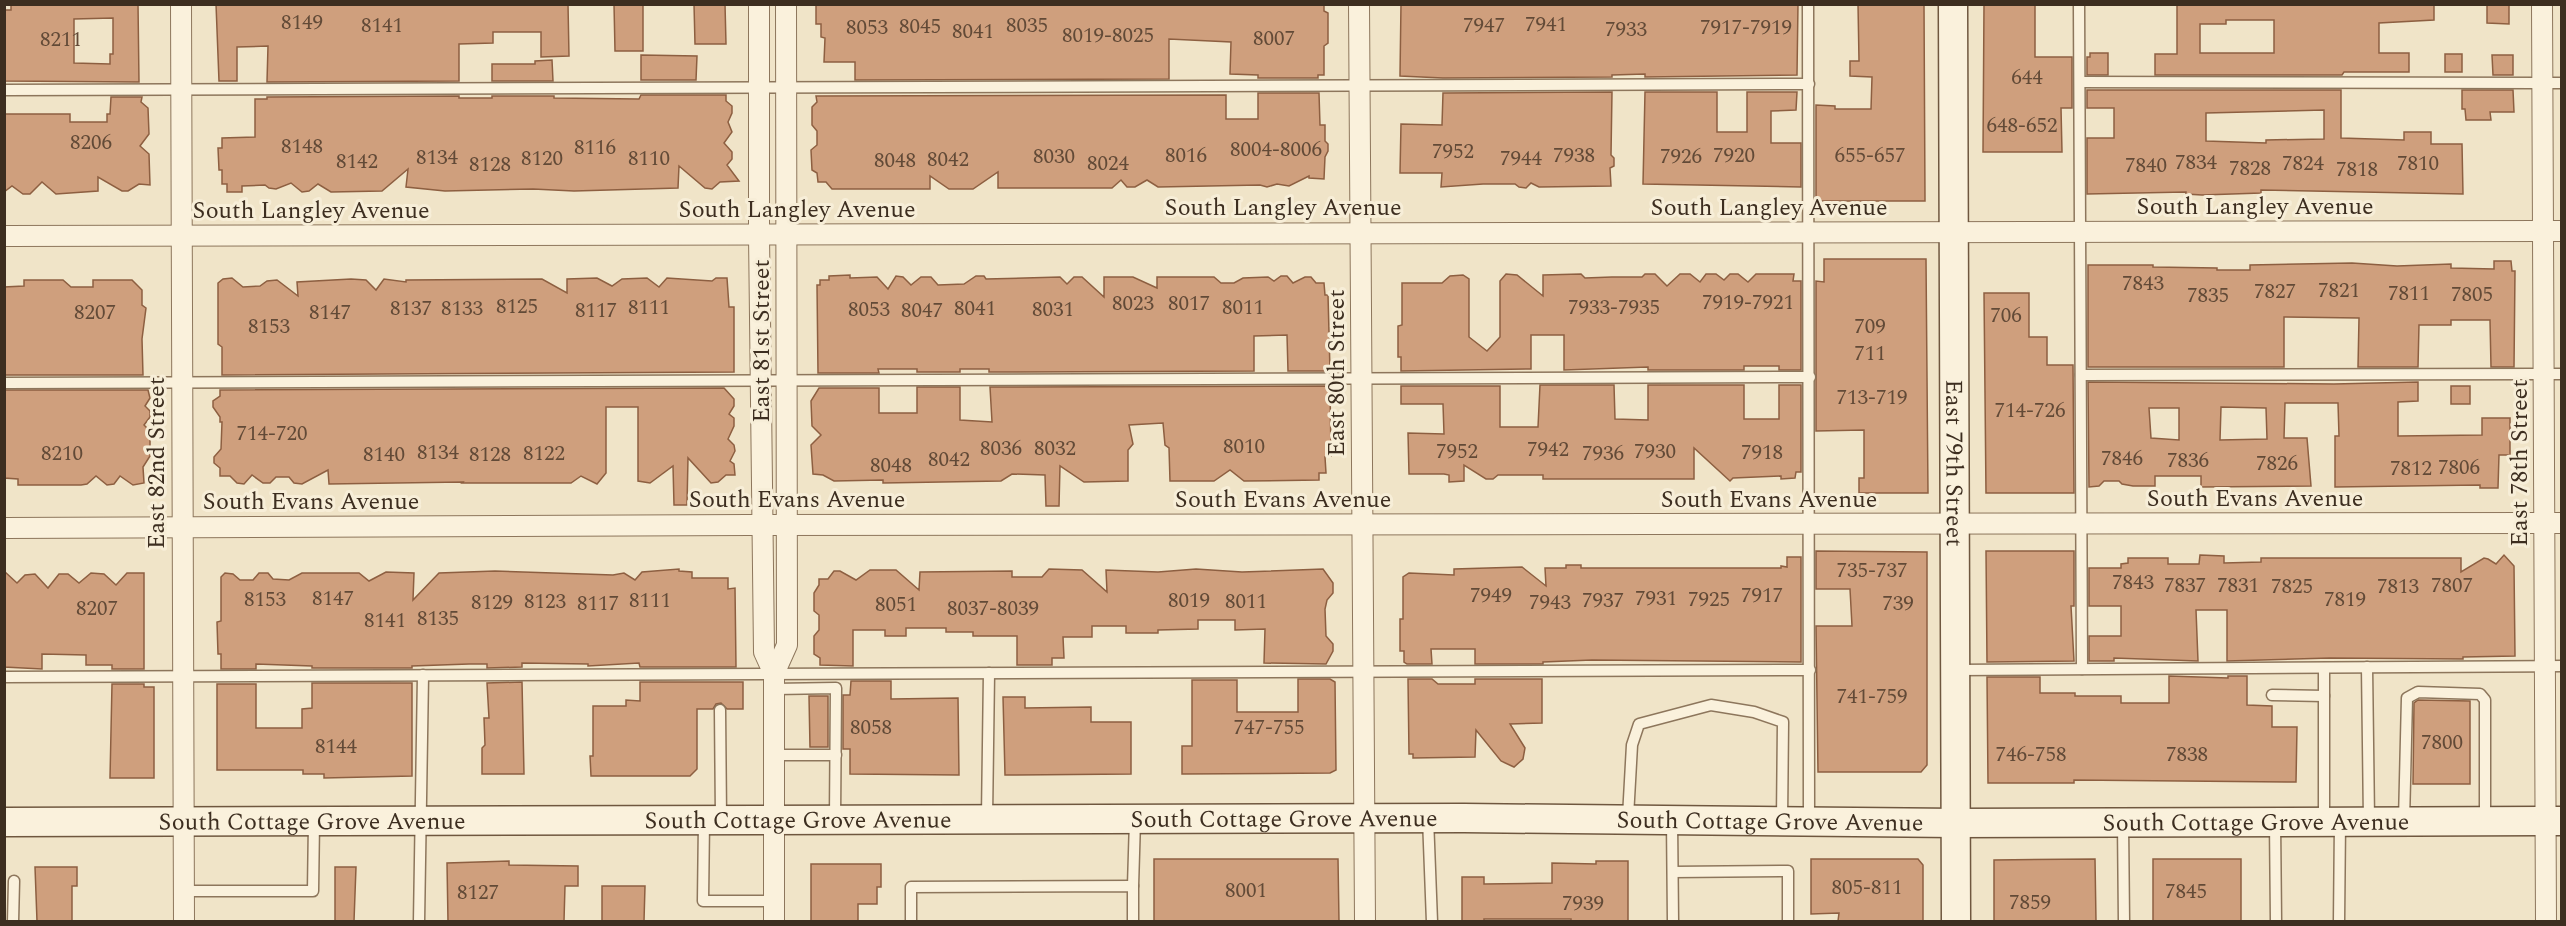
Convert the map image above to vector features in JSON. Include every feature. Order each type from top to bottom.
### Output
[{"type":"main road","name":"East 79th Street","points":[[1953,4],[1957,670],[1956,921]]},
{"type":"main road","name":"South Cottage Grove Avenue","points":[[4,822],[1365,818],[1957,823],[2554,821]]},
{"type":"street","name":"East 82nd Street","points":[[181,4],[184,921]]},
{"type":"street","name":"East 81st Street","points":[[759,4],[764,652],[774,681],[774,921]]},
{"type":"street","name":"East 81st Street","points":[[774,681],[788,645],[786,4]]},
{"type":"street","name":"East 80th Street","points":[[1359,4],[1365,921]]},
{"type":"street","name":"East 78th Street","points":[[2542,4],[2552,82],[2554,821],[2546,921]]},
{"type":"street","name":"South Langley Avenue","points":[[4,236],[2552,231]]},
{"type":"street","name":"South Evans Avenue","points":[[4,528],[2553,523]]},
{"type":"lane","points":[[1796,821],[1810,670],[1808,4]]},
{"type":"lane","points":[[2079,4],[2082,669]]},
{"type":"lane","points":[[2080,82],[2552,82]]},
{"type":"lane","points":[[4,90],[1809,84]]},
{"type":"lane","points":[[2081,375],[2553,374]]},
{"type":"lane","points":[[4,383],[1810,377]]},
{"type":"lane","points":[[1957,670],[2554,666]]},
{"type":"lane","points":[[2367,667],[2369,822]]},
{"type":"lane","points":[[2324,668],[2339,921]]},
{"type":"lane","points":[[4,677],[423,675],[774,681],[989,673],[1810,670]]},
{"type":"lane","points":[[987,820],[989,673]]},
{"type":"lane","points":[[419,921],[423,675]]},
{"type":"lane","points":[[774,681],[836,688],[836,821]]},
{"type":"lane","points":[[2404,822],[2407,698],[2418,692],[2480,694],[2485,700],[2485,821]]},
{"type":"lane","points":[[2272,695],[2324,696]]},
{"type":"lane","points":[[1628,819],[1632,745],[1639,724],[1711,705],[1754,712],[1783,722],[1796,821]]},
{"type":"lane","points":[[720,710],[704,901],[774,902]]},
{"type":"lane","points":[[775,755],[836,755]]},
{"type":"lane","points":[[1428,818],[1432,921]]},
{"type":"lane","points":[[1133,921],[1135,819]]},
{"type":"lane","points":[[1672,820],[1673,921]]},
{"type":"lane","points":[[184,891],[314,891],[314,821]]},
{"type":"lane","points":[[2275,822],[2276,921]]},
{"type":"lane","points":[[2123,823],[2124,921]]},
{"type":"lane","points":[[1673,872],[1788,871],[1788,921]]},
{"type":"lane","points":[[13,921],[14,881]]},
{"type":"lane","points":[[911,921],[911,887],[1133,886]]},
{"type":"building","points":[[11,4],[138,4],[139,82],[4,81],[4,10],[11,10]],"holes":[[[113,18],[113,54],[110,54],[110,64],[74,63],[74,19]]]},
{"type":"building","points":[[216,4],[568,4],[569,56],[541,57],[541,32],[493,32],[493,43],[459,44],[459,81],[267,82],[268,46],[237,47],[237,81],[219,81]]},
{"type":"building","points":[[614,4],[643,4],[643,51],[615,51]]},
{"type":"building","points":[[694,4],[725,4],[726,44],[695,44]]},
{"type":"building","points":[[816,4],[1324,4],[1324,11],[1328,13],[1328,43],[1324,46],[1324,75],[1318,75],[1318,78],[1258,78],[1258,75],[1230,74],[1231,42],[1169,39],[1169,79],[855,80],[855,62],[824,62],[825,38],[821,37],[821,24],[816,24]]},
{"type":"building","points":[[1401,4],[1798,4],[1797,75],[1645,77],[1645,74],[1612,75],[1612,77],[1443,78],[1400,76]]},
{"type":"building","points":[[1858,4],[1924,4],[1925,201],[1816,201],[1816,105],[1835,106],[1835,109],[1871,109],[1872,77],[1850,76],[1850,61],[1859,61]]},
{"type":"building","points":[[1984,4],[2035,4],[2035,57],[2072,57],[2072,108],[2061,108],[2062,152],[1983,152]]},
{"type":"building","points":[[2177,4],[2434,4],[2434,20],[2379,23],[2379,53],[2409,53],[2409,72],[2344,72],[2342,75],[2155,75],[2155,54],[2177,54]],"holes":[[[2226,20],[2274,20],[2274,53],[2200,53],[2200,24],[2226,24]]]},
{"type":"building","points":[[2487,4],[2509,4],[2509,24],[2487,23]]},
{"type":"building","points":[[2090,53],[2108,53],[2108,75],[2087,75],[2087,57],[2090,57]]},
{"type":"building","points":[[2445,54],[2462,54],[2462,72],[2445,72]]},
{"type":"building","points":[[641,55],[697,56],[696,80],[641,80]]},
{"type":"building","points":[[2492,55],[2513,55],[2513,75],[2493,75]]},
{"type":"building","points":[[552,60],[553,81],[492,81],[492,64],[535,64],[535,61]]},
{"type":"building","points":[[2087,90],[2341,90],[2341,138],[2404,140],[2404,132],[2431,132],[2431,144],[2462,144],[2463,194],[2261,190],[2261,193],[2202,195],[2186,194],[2186,192],[2087,194],[2087,138],[2114,138],[2114,108],[2087,108]],"holes":[[[2324,110],[2324,139],[2266,140],[2266,143],[2206,141],[2206,113]]]},
{"type":"building","points":[[2462,90],[2513,90],[2514,112],[2490,112],[2491,120],[2466,120],[2465,109],[2462,109]]},
{"type":"building","points":[[1612,92],[1611,155],[1614,158],[1614,166],[1610,168],[1611,186],[1539,187],[1531,183],[1526,188],[1515,184],[1441,187],[1442,173],[1400,173],[1401,124],[1442,125],[1443,93]]},
{"type":"building","points":[[1645,92],[1717,92],[1717,132],[1747,132],[1747,92],[1797,92],[1796,110],[1771,111],[1771,143],[1801,143],[1801,187],[1643,184]]},
{"type":"building","points":[[1258,93],[1319,93],[1320,125],[1325,125],[1325,141],[1328,144],[1324,179],[1309,178],[1309,176],[1289,186],[1277,184],[1267,187],[1260,185],[1158,187],[1147,180],[1135,187],[1127,187],[1121,180],[1112,188],[998,188],[998,172],[973,189],[949,189],[930,176],[930,189],[832,189],[826,182],[818,182],[817,173],[812,170],[811,150],[817,145],[817,131],[812,125],[812,107],[817,102],[816,96],[1226,95],[1226,119],[1258,119]]},
{"type":"building","points":[[641,95],[726,95],[726,101],[732,106],[728,122],[732,132],[724,143],[732,152],[732,159],[727,165],[739,181],[720,182],[712,189],[705,188],[679,166],[678,188],[445,191],[406,187],[408,169],[382,191],[331,192],[318,184],[309,191],[302,192],[291,183],[276,189],[265,185],[242,186],[242,192],[227,192],[227,184],[222,184],[222,170],[219,170],[218,148],[222,148],[222,138],[255,137],[255,99],[267,99],[267,97],[554,96],[554,98],[639,99]]},
{"type":"building","points":[[111,97],[142,97],[141,102],[148,108],[149,134],[140,146],[149,154],[150,185],[139,184],[128,191],[122,191],[98,177],[98,191],[56,194],[42,182],[30,194],[23,194],[12,186],[4,192],[4,114],[70,114],[70,122],[107,122]]},
{"type":"building","points":[[1824,259],[1926,259],[1928,493],[1859,493],[1859,478],[1864,478],[1864,430],[1816,431],[1816,281],[1824,282]]},
{"type":"building","points":[[2494,261],[2511,261],[2512,271],[2515,271],[2514,367],[2491,367],[2490,320],[2451,320],[2451,325],[2419,325],[2418,367],[2358,367],[2359,318],[2284,317],[2284,367],[2088,367],[2088,265],[2153,265],[2153,267],[2250,270],[2250,265],[2352,263],[2397,266],[2451,264],[2451,268],[2494,269]]},
{"type":"building","points":[[1506,274],[1517,275],[1543,296],[1543,275],[1581,274],[1585,278],[1642,277],[1645,274],[1655,274],[1667,286],[1680,274],[1690,274],[1700,282],[1706,274],[1716,274],[1724,280],[1730,274],[1738,274],[1748,282],[1756,274],[1794,274],[1793,281],[1801,281],[1801,370],[1779,370],[1779,366],[1744,366],[1744,370],[1648,370],[1648,367],[1564,370],[1564,335],[1531,335],[1531,369],[1401,371],[1401,357],[1398,357],[1398,326],[1402,325],[1402,283],[1442,283],[1450,276],[1463,275],[1469,279],[1469,337],[1487,351],[1500,337],[1500,281]]},
{"type":"building","points":[[850,275],[850,278],[877,277],[888,289],[896,276],[903,277],[911,285],[921,277],[931,277],[938,285],[964,284],[976,276],[984,276],[986,279],[1060,277],[1067,284],[1074,277],[1082,277],[1104,297],[1104,277],[1133,277],[1157,288],[1157,277],[1214,277],[1221,283],[1234,283],[1243,278],[1268,277],[1274,281],[1281,276],[1287,276],[1293,283],[1305,277],[1311,277],[1316,283],[1324,283],[1325,295],[1328,295],[1330,371],[1288,371],[1287,335],[1254,336],[1254,371],[989,372],[989,369],[960,369],[960,372],[917,372],[917,369],[878,369],[879,373],[818,373],[817,285],[820,285],[820,280],[829,280],[829,276]]},
{"type":"building","points":[[232,278],[243,287],[260,286],[267,281],[277,280],[298,296],[297,282],[351,279],[366,280],[376,290],[384,279],[406,282],[406,280],[542,279],[567,293],[567,279],[597,278],[612,286],[622,279],[647,278],[659,287],[667,278],[712,281],[716,278],[727,278],[729,307],[734,307],[734,372],[222,375],[222,347],[218,344],[218,283],[223,279]]},
{"type":"building","points":[[24,280],[63,280],[71,287],[93,287],[93,280],[132,280],[142,290],[142,305],[146,308],[142,339],[143,375],[4,375],[4,287],[24,286]]},
{"type":"building","points":[[1984,293],[2029,293],[2029,337],[2047,337],[2047,365],[2073,365],[2074,493],[1986,493]]},
{"type":"building","points":[[2088,382],[2334,384],[2418,382],[2418,401],[2398,402],[2398,436],[2482,435],[2482,418],[2510,418],[2510,455],[2499,455],[2498,488],[2480,488],[2480,485],[2335,487],[2335,436],[2339,436],[2338,403],[2285,403],[2284,438],[2307,438],[2311,486],[2201,487],[2201,476],[2155,476],[2155,486],[2133,486],[2122,484],[2119,481],[2104,481],[2099,486],[2089,487]],"holes":[[[2221,407],[2266,408],[2267,439],[2220,440]],[[2149,408],[2179,408],[2179,440],[2151,438]]]},
{"type":"building","points":[[1540,385],[1614,385],[1615,419],[1648,420],[1648,385],[1744,385],[1744,419],[1779,419],[1779,385],[1801,385],[1801,472],[1796,472],[1795,478],[1781,479],[1781,476],[1733,478],[1730,481],[1694,448],[1694,479],[1543,479],[1543,475],[1498,475],[1493,479],[1486,479],[1464,465],[1464,481],[1449,482],[1449,475],[1444,474],[1409,474],[1408,433],[1444,434],[1443,404],[1401,404],[1401,386],[1500,386],[1500,427],[1538,427]]},
{"type":"building","points":[[1330,386],[1331,456],[1325,457],[1326,473],[1319,473],[1319,480],[1244,481],[1230,470],[1214,481],[1170,481],[1169,448],[1165,445],[1163,423],[1129,425],[1133,444],[1128,450],[1128,481],[1084,482],[1060,466],[1059,506],[1046,506],[1045,475],[1012,474],[1001,481],[883,483],[883,480],[834,481],[823,475],[813,474],[811,445],[821,435],[812,426],[811,401],[819,388],[879,388],[879,413],[917,413],[917,387],[960,387],[960,420],[992,422],[990,387]]},
{"type":"building","points":[[2451,386],[2470,386],[2470,404],[2451,404]]},
{"type":"building","points":[[724,388],[734,399],[734,406],[729,414],[734,418],[734,426],[728,439],[734,445],[735,451],[730,461],[734,464],[735,475],[726,475],[718,482],[711,483],[688,458],[687,505],[674,505],[673,466],[650,483],[638,481],[638,407],[606,407],[606,473],[597,484],[581,476],[571,483],[329,484],[328,470],[302,484],[294,483],[289,477],[276,477],[270,483],[263,483],[252,475],[244,484],[237,483],[230,476],[220,476],[220,468],[214,463],[214,457],[221,449],[222,422],[213,407],[213,401],[220,396],[220,390]]},
{"type":"building","points":[[4,390],[148,390],[150,398],[145,406],[150,411],[150,417],[144,425],[150,431],[150,456],[143,467],[144,483],[133,485],[120,476],[114,484],[107,485],[96,476],[87,484],[81,485],[18,485],[18,479],[4,478]]},
{"type":"building","points":[[1816,551],[1927,552],[1927,765],[1921,772],[1818,772],[1816,626],[1852,626],[1850,589],[1816,589]]},
{"type":"building","points":[[1986,551],[2074,551],[2074,606],[2071,606],[2074,661],[1987,662]]},
{"type":"building","points":[[2200,555],[2224,556],[2224,563],[2261,562],[2261,558],[2461,558],[2461,572],[2484,558],[2496,564],[2504,555],[2514,566],[2515,656],[2463,657],[2463,659],[2330,658],[2227,661],[2227,610],[2196,610],[2198,661],[2114,658],[2114,661],[2089,661],[2089,636],[2121,636],[2121,606],[2089,606],[2089,568],[2121,568],[2121,564],[2128,563],[2128,558],[2168,558],[2168,564],[2199,564]]},
{"type":"building","points":[[1787,557],[1801,557],[1801,662],[1592,660],[1543,662],[1543,664],[1475,664],[1475,649],[1431,649],[1432,664],[1407,664],[1404,662],[1404,651],[1400,651],[1403,577],[1409,573],[1454,575],[1454,569],[1522,567],[1546,586],[1545,568],[1566,568],[1566,565],[1581,565],[1581,568],[1781,568],[1781,566],[1787,567]]},
{"type":"building","points":[[679,569],[679,571],[692,572],[692,578],[728,578],[728,589],[735,588],[736,667],[640,667],[639,663],[588,666],[588,664],[522,663],[522,667],[487,668],[487,664],[469,664],[412,666],[412,668],[312,668],[312,666],[256,664],[256,669],[221,669],[217,622],[221,621],[221,577],[225,573],[233,574],[240,580],[253,580],[259,573],[268,573],[273,579],[289,580],[302,573],[359,573],[369,581],[386,572],[414,573],[413,600],[439,573],[495,571],[613,575],[624,573],[635,580],[642,572]]},
{"type":"building","points":[[1049,569],[1082,570],[1107,592],[1106,570],[1158,572],[1196,569],[1242,572],[1323,569],[1333,583],[1333,593],[1327,600],[1325,609],[1326,636],[1333,644],[1333,651],[1326,664],[1264,663],[1265,629],[1235,630],[1235,620],[1198,620],[1198,629],[1158,630],[1158,633],[1126,633],[1126,626],[1092,626],[1092,637],[1063,637],[1064,658],[1052,658],[1052,665],[1017,665],[1017,636],[973,636],[973,632],[946,632],[946,628],[906,628],[906,636],[885,636],[885,630],[853,630],[853,666],[820,665],[820,658],[814,654],[814,636],[819,630],[819,615],[814,611],[814,593],[819,585],[819,579],[828,579],[834,571],[840,571],[856,580],[870,570],[896,570],[919,590],[920,572],[1012,571],[1012,577],[1042,577]]},
{"type":"building","points":[[4,571],[17,583],[25,575],[35,574],[48,588],[59,574],[68,574],[79,583],[91,573],[104,574],[116,585],[127,573],[144,573],[144,669],[112,669],[112,665],[86,665],[86,655],[42,654],[42,669],[4,667]]},
{"type":"building","points":[[2169,676],[2228,678],[2228,676],[2247,676],[2247,705],[2272,706],[2272,727],[2297,727],[2296,782],[2074,780],[2074,783],[1988,783],[1987,677],[2040,677],[2040,693],[2121,696],[2121,703],[2169,703]]},
{"type":"building","points":[[1298,679],[1330,679],[1335,682],[1336,770],[1330,773],[1182,774],[1182,746],[1192,746],[1192,680],[1237,680],[1237,712],[1298,712]]},
{"type":"building","points":[[1408,679],[1432,679],[1438,684],[1475,684],[1475,679],[1542,679],[1542,723],[1510,724],[1525,748],[1523,759],[1514,767],[1501,761],[1476,730],[1475,757],[1413,758],[1413,754],[1409,754]]},
{"type":"building","points":[[851,681],[891,681],[891,699],[958,698],[959,775],[850,774],[850,749],[843,749],[843,695],[850,695]]},
{"type":"building","points":[[522,682],[524,774],[482,774],[482,748],[485,745],[484,718],[489,718],[487,683]]},
{"type":"building","points":[[640,682],[743,682],[743,709],[727,709],[721,703],[716,704],[713,709],[697,709],[697,769],[690,776],[591,776],[593,706],[626,706],[626,700],[640,701]]},
{"type":"building","points":[[312,683],[412,683],[412,776],[324,778],[324,774],[303,774],[303,770],[217,770],[217,684],[256,684],[256,728],[302,728],[302,709],[312,708]]},
{"type":"building","points":[[112,684],[144,684],[144,687],[154,687],[154,778],[110,778]]},
{"type":"building","points":[[809,696],[828,696],[828,747],[810,747]]},
{"type":"building","points":[[1003,697],[1025,697],[1025,708],[1091,707],[1091,722],[1131,722],[1131,774],[1005,775]]},
{"type":"building","points":[[2418,700],[2470,701],[2470,784],[2413,784],[2414,703]]},
{"type":"building","points":[[1154,859],[1338,859],[1339,921],[1154,921]]},
{"type":"building","points":[[1811,859],[1918,859],[1923,865],[1923,921],[1838,921],[1839,913],[1811,914]]},
{"type":"building","points":[[2095,859],[2096,921],[1994,921],[1994,860]]},
{"type":"building","points":[[2153,859],[2241,859],[2241,921],[2153,921]]},
{"type":"building","points":[[509,861],[509,865],[578,866],[578,886],[565,886],[564,921],[448,921],[447,863]]},
{"type":"building","points":[[1596,861],[1628,861],[1628,921],[1484,919],[1484,921],[1462,921],[1462,877],[1484,877],[1484,884],[1552,883],[1552,863],[1596,864]]},
{"type":"building","points":[[811,864],[881,864],[881,887],[877,887],[877,904],[858,904],[858,921],[811,921]]},
{"type":"building","points":[[35,867],[77,867],[77,886],[72,886],[72,921],[37,921]]},
{"type":"building","points":[[335,867],[356,867],[354,921],[335,921]]},
{"type":"building","points":[[602,886],[645,886],[644,921],[602,921]]}]
